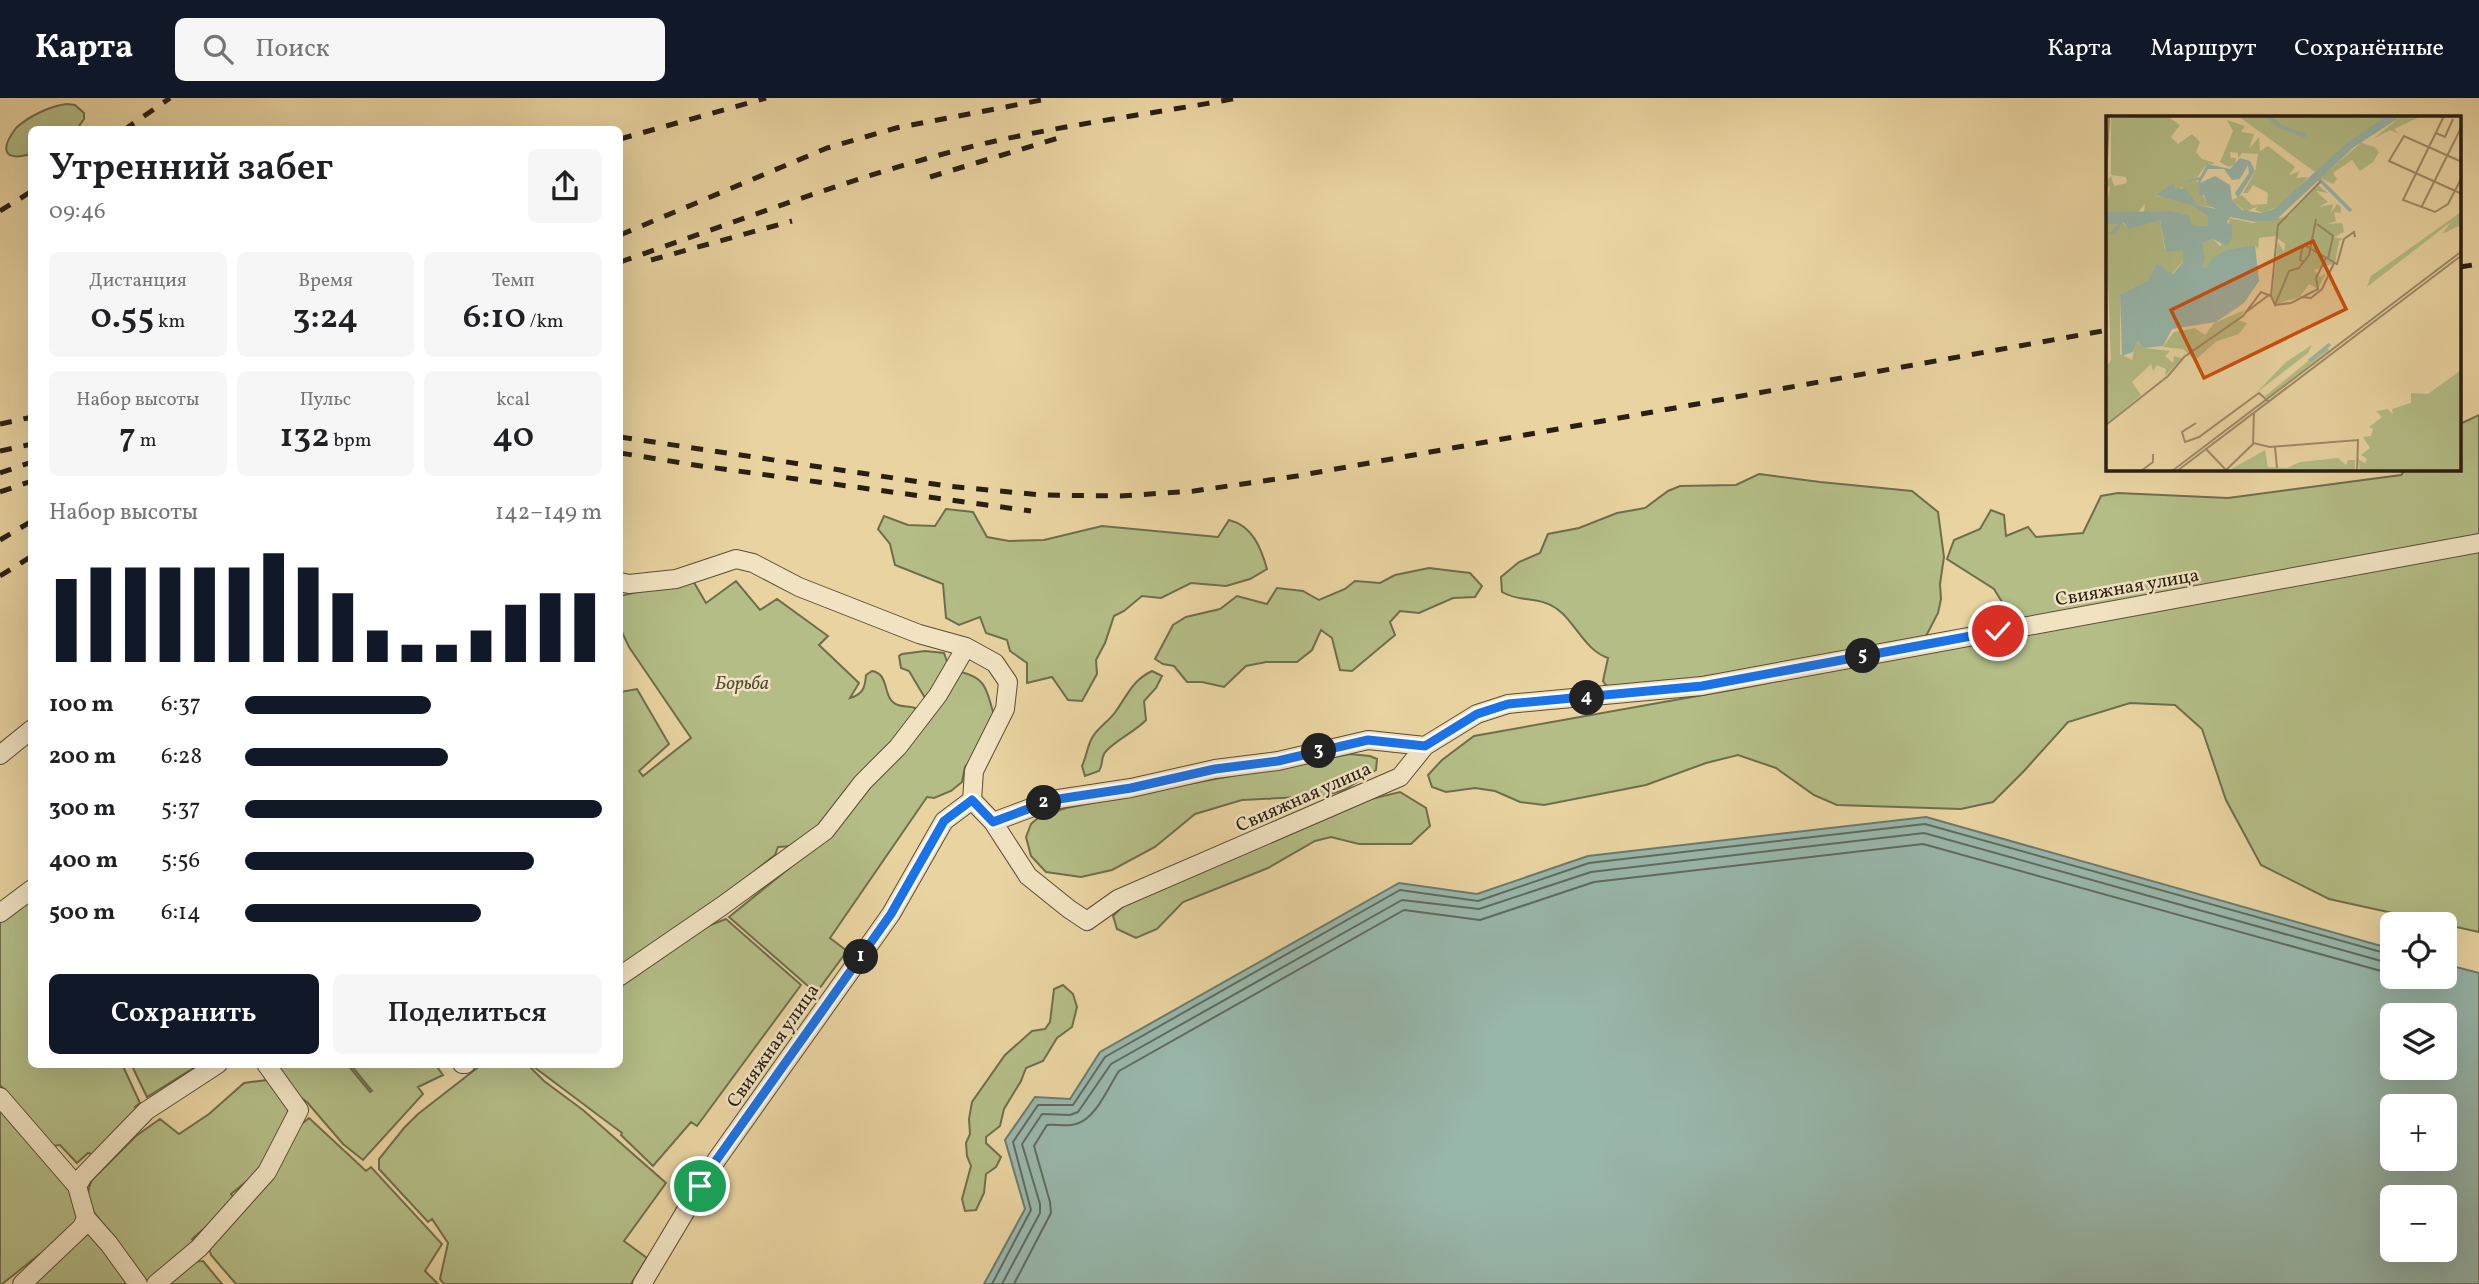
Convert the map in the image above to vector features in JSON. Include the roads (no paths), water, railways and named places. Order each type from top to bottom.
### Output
[{"type":"street","name":"Свияжная улица","points":[[642,1284],[715,1162],[891,914],[944,821],[972,800],[993,822],[1028,876],[1087,921],[1118,899],[1400,777],[1425,746],[1477,714],[1508,704],[1702,686],[2479,543]]},
{"type":"street","points":[[623,583],[676,579],[736,559],[753,563],[799,587],[919,634],[967,648],[995,663],[1007,682],[1005,709],[974,771],[972,800]]},
{"type":"street","points":[[623,974],[825,831],[863,782],[906,737],[938,695],[967,648]]},
{"type":"street","points":[[0,755],[28,732]]},
{"type":"street","points":[[993,822],[1052,800],[1131,788],[1215,769],[1278,761],[1368,740],[1425,746]]},
{"type":"street","points":[[0,913],[28,892]]},
{"type":"street","points":[[77,1186],[83,1176],[146,1111],[212,1068]]},
{"type":"street","points":[[156,1284],[199,1248],[273,1163],[299,1110],[269,1068]]},
{"type":"street","points":[[0,1097],[77,1186],[86,1218],[110,1244],[138,1284]]},
{"type":"street","points":[[22,1284],[78,1233],[86,1218]]},
{"type":"water","points":[[1926,817],[2380,946],[2380,989],[2457,989],[2457,967],[2479,973],[2479,1284],[984,1284],[1025,1209],[1005,1140],[1035,1097],[1070,1099],[1100,1052],[1399,883],[1477,894],[1588,856]]},
{"type":"railway","points":[[130,126],[170,98]]},
{"type":"railway","points":[[623,138],[766,98]]},
{"type":"railway","points":[[623,234],[827,148],[896,128],[1052,98]]},
{"type":"railway","points":[[623,261],[833,188],[962,149],[1065,127],[1238,98]]},
{"type":"railway","points":[[930,177],[1058,138]]},
{"type":"railway","points":[[0,211],[28,194]]},
{"type":"railway","points":[[651,260],[792,221]]},
{"type":"railway","points":[[2462,267],[2479,264]]},
{"type":"railway","points":[[623,437],[947,486],[1042,495],[1120,496],[1194,491],[1297,476],[2106,330]]},
{"type":"railway","points":[[0,424],[28,418]]},
{"type":"railway","points":[[0,451],[28,445]]},
{"type":"railway","points":[[623,453],[1031,511]]},
{"type":"railway","points":[[0,473],[28,463]]},
{"type":"railway","points":[[0,492],[28,482]]},
{"type":"railway","points":[[0,540],[28,523]]},
{"type":"railway","points":[[0,576],[28,558]]},
{"type":"park label","name":"Борьба","points":[[742,682]]}]
